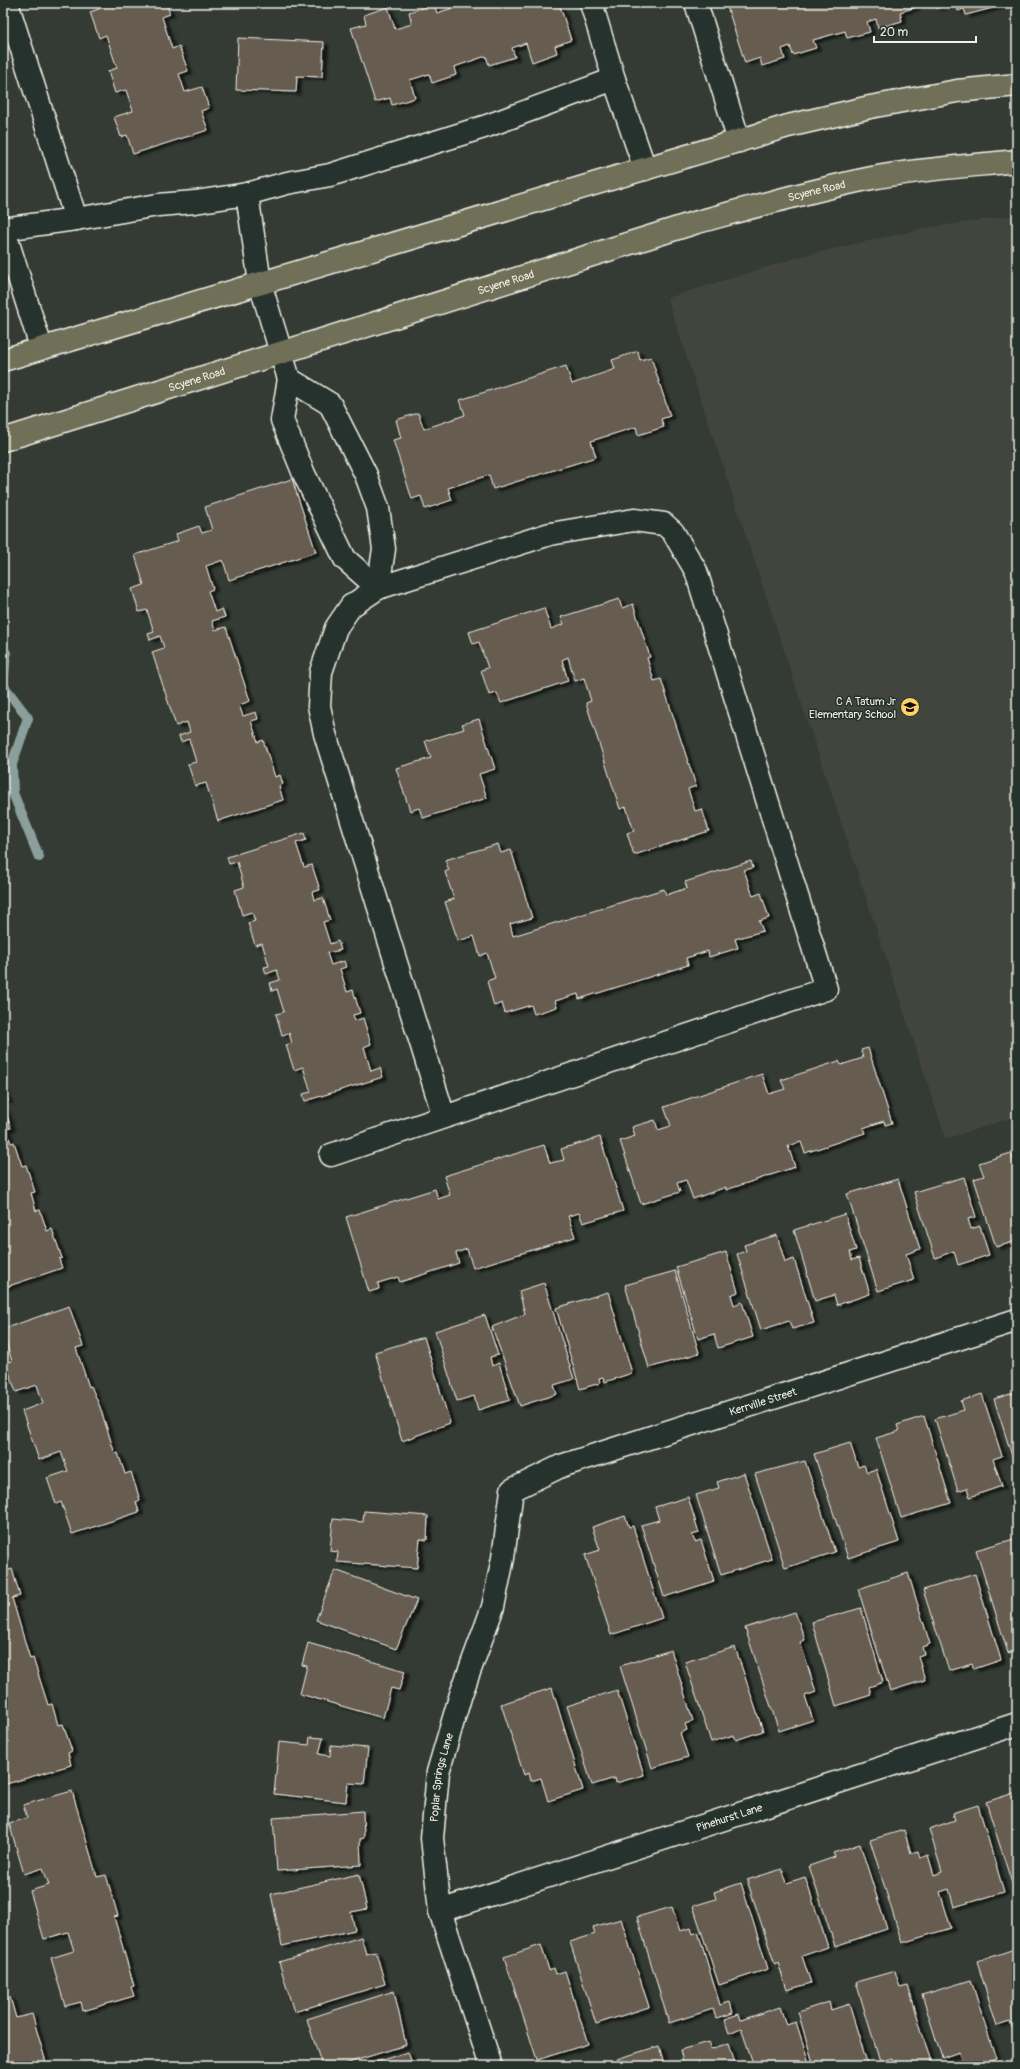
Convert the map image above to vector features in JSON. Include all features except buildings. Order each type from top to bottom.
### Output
[{"type":"main road","points":[[3,360],[788,126],[870,106],[957,91],[1017,85]]},
{"type":"main road","name":"Scyene Road","points":[[3,440],[694,223],[778,200],[872,178],[939,168],[1017,161]]},
{"type":"street","points":[[7,3],[76,219]]},
{"type":"street","points":[[591,3],[614,79],[645,169]]},
{"type":"street","points":[[696,3],[739,141]]},
{"type":"street","points":[[41,348],[3,228],[76,219],[158,204],[196,202],[247,194],[287,183],[330,175],[472,131],[614,79]]},
{"type":"street","points":[[247,194],[260,283],[289,380],[282,420],[304,474],[345,559],[378,588]]},
{"type":"street","points":[[289,380],[330,404],[366,475],[378,508],[384,549],[378,588]]},
{"type":"street","points":[[331,1155],[826,989],[696,572],[673,532],[664,524],[634,520],[550,534],[378,588],[351,606],[336,628],[321,672],[319,706],[325,734],[444,1117]]},
{"type":"street","name":"Kerrville Street","points":[[512,1490],[561,1466],[1017,1320]]},
{"type":"street","name":"Poplar Springs Lane","points":[[491,2066],[440,1911],[432,1838],[438,1772],[460,1694],[493,1607],[503,1558],[512,1490]]},
{"type":"street","name":"Pinehurst Lane","points":[[440,1911],[1017,1724]]},
{"type":"shaded area","name":"C A Tatum Jr Elementary School","points":[[1017,215],[1017,1116],[946,1139],[667,298],[802,256],[925,228]]},
{"type":"waterway","points":[[3,650],[6,653],[3,685],[28,718],[12,764],[13,793],[39,857]]},
{"type":"place","name":"C A Tatum Jr Elementary School","points":[[910,707]]}]
